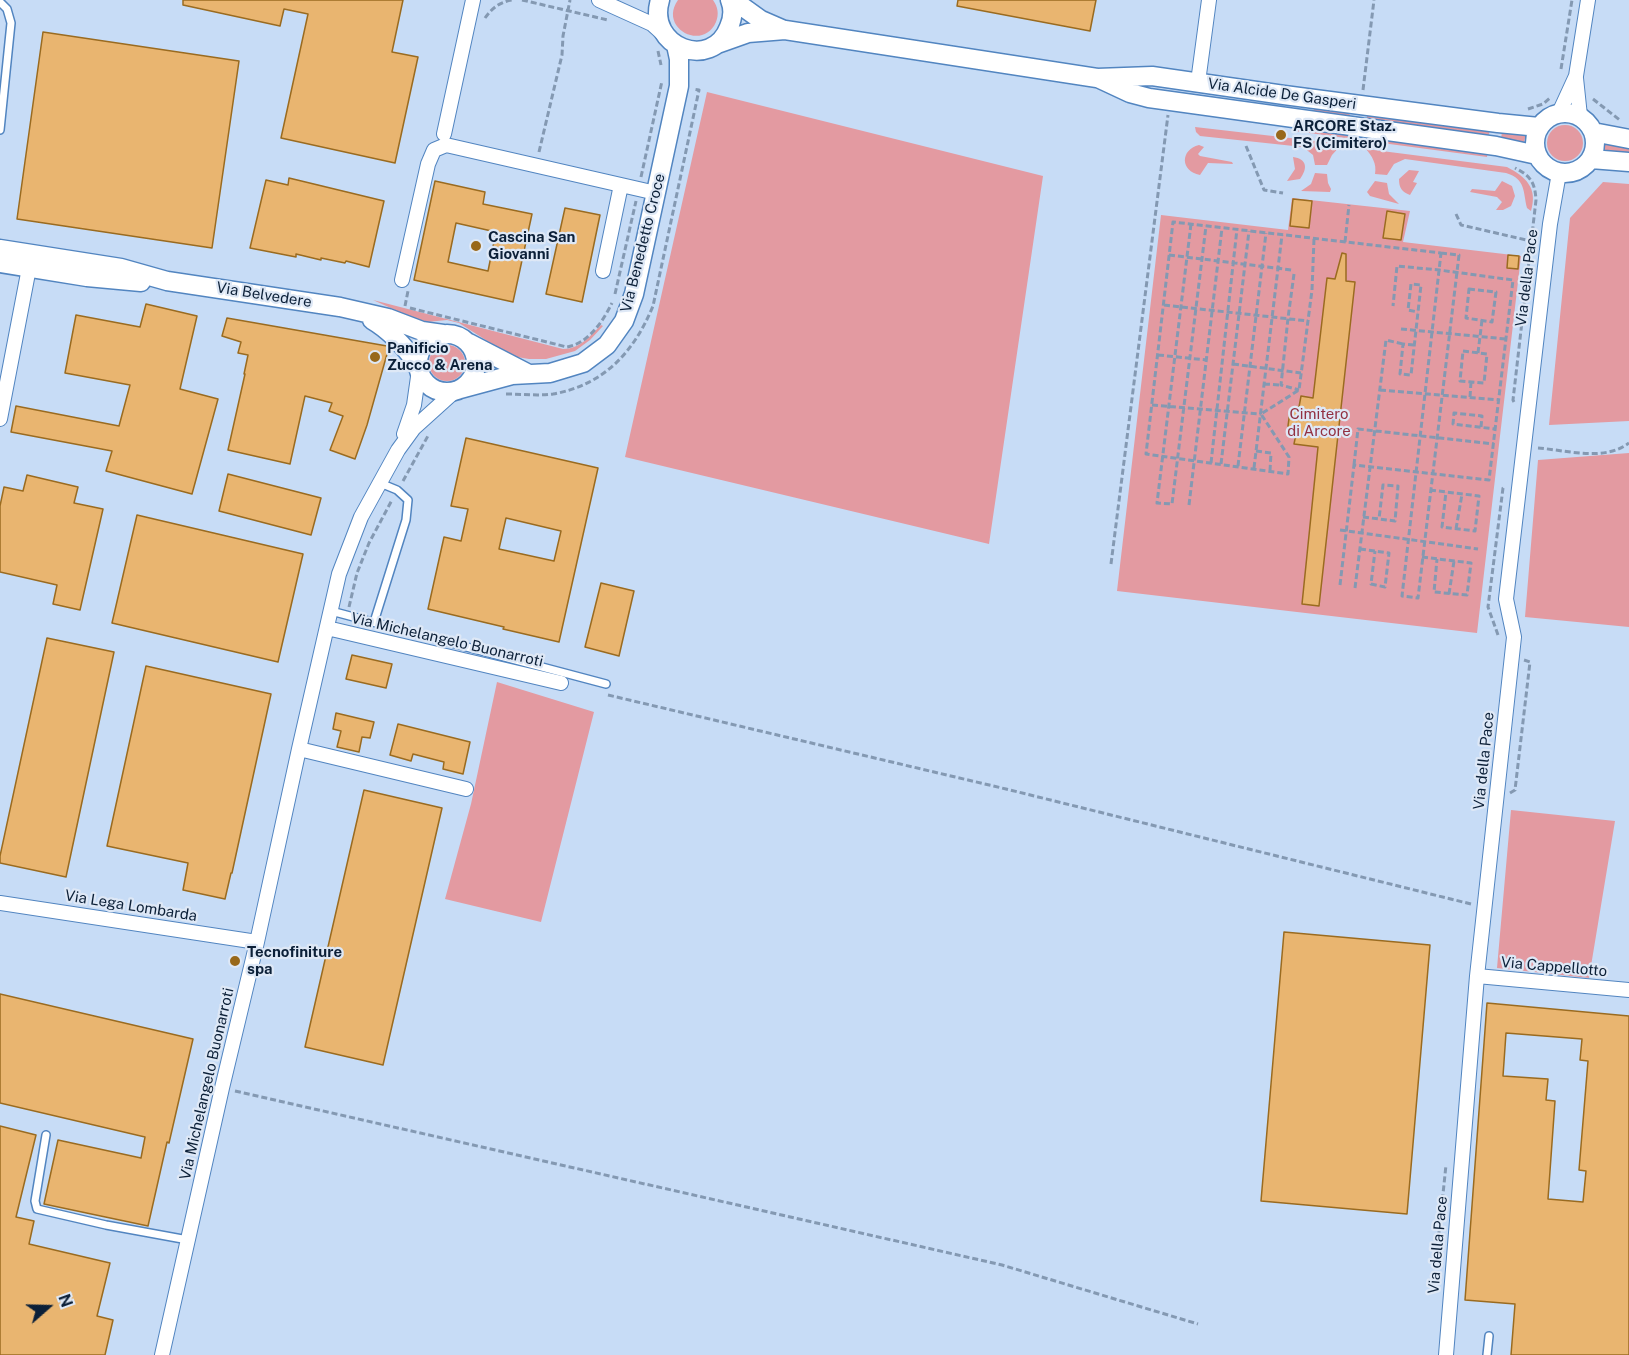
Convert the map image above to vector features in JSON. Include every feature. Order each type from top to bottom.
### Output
[{"type":"street","points":[[444,134],[473,0]]},
{"type":"street","points":[[599,0],[652,24],[665,42],[696,51],[713,46]]},
{"type":"street","name":"Via Benedetto Croce","points":[[458,390],[503,377],[550,373],[583,363],[607,345],[624,321],[634,294],[679,86],[679,59],[665,42],[659,25],[660,0]]},
{"type":"street","name":"Via Benedetto Croce","points":[[679,86],[693,65],[726,35],[733,17],[732,0]]},
{"type":"street","name":"Via Alcide De Gasperi","points":[[732,0],[761,20],[785,30]]},
{"type":"street","points":[[1198,82],[1209,0]]},
{"type":"street","points":[[1580,116],[1576,76],[1587,7]]},
{"type":"street","name":"Via Alcide De Gasperi","points":[[713,46],[748,33],[785,30],[1097,78],[1143,76],[1198,82],[1372,107],[1539,127]]},
{"type":"street","points":[[1559,113],[1576,76]]},
{"type":"street","name":"Via Alcide De Gasperi","points":[[1097,78],[1130,93],[1170,102],[1496,146],[1537,155]]},
{"type":"street","points":[[1559,113],[1580,116],[1593,132],[1595,146],[1590,159],[1577,171],[1559,173],[1550,169],[1537,155],[1535,146],[1539,127],[1547,118],[1559,113]]},
{"type":"street","points":[[1593,132],[1629,139]]},
{"type":"street","points":[[402,280],[428,164],[434,150],[446,145],[656,193]]},
{"type":"street","points":[[1590,159],[1629,162]]},
{"type":"street","name":"Via della Pace","points":[[1446,1355],[1477,976],[1514,637],[1506,599],[1550,224],[1559,173]]},
{"type":"street","points":[[603,271],[621,185]]},
{"type":"street","name":"Via Belvedere","points":[[0,249],[122,268],[167,281],[340,307],[388,318],[422,331],[443,334]]},
{"type":"street","name":"Via Belvedere","points":[[29,268],[41,262],[71,260]]},
{"type":"street","name":"Via Belvedere","points":[[0,263],[125,281],[167,281]]},
{"type":"street","points":[[0,419],[29,268]]},
{"type":"street","name":"Via Belvedere","points":[[360,313],[391,332],[410,353],[419,368]]},
{"type":"street","points":[[469,343],[475,354],[476,368],[472,379],[458,390],[441,391],[424,380],[419,368],[420,353],[425,344],[443,334],[458,335],[469,343],[480,351],[527,374]]},
{"type":"street","name":"Via Michelangelo Buonarroti","points":[[398,450],[414,405],[419,368]]},
{"type":"street","name":"Via Michelangelo Buonarroti","points":[[162,1355],[339,574],[361,517],[398,450],[414,428],[458,390]]},
{"type":"street","name":"Via Michelangelo Buonarroti","points":[[327,628],[561,683]]},
{"type":"street","points":[[299,749],[465,789]]},
{"type":"street","name":"Via Lega Lombarda","points":[[0,903],[257,942]]},
{"type":"street","name":"Via Cappellotto","points":[[1477,976],[1629,990]]},
{"type":"lane","points":[[0,2],[7,9],[11,23],[0,130]]},
{"type":"lane","points":[[1194,104],[1198,82]]},
{"type":"lane","points":[[374,622],[406,520],[408,500],[397,490],[380,483]]},
{"type":"lane","points":[[331,611],[606,684]]},
{"type":"lane","points":[[46,1135],[35,1201],[37,1209],[188,1240]]},
{"type":"lane","points":[[1487,1355],[1489,1335]]},
{"type":"path","points":[[522,0],[608,21]]},
{"type":"path","points":[[537,165],[562,55],[570,0]]},
{"type":"path","points":[[1363,92],[1374,0]]},
{"type":"path","points":[[1561,73],[1572,0]]},
{"type":"path","points":[[405,306],[567,347],[581,341],[599,326],[614,299],[662,82],[661,62],[657,51],[665,42]]},
{"type":"path","points":[[1522,109],[1543,104],[1555,93]]},
{"type":"path","points":[[1587,98],[1595,100],[1629,128]]},
{"type":"path","points":[[1111,564],[1170,102]]},
{"type":"path","points":[[1246,146],[1264,190],[1283,194]]},
{"type":"path","points":[[1508,164],[1532,179],[1536,189],[1513,400],[1516,406]]},
{"type":"path","points":[[1345,242],[1349,205]]},
{"type":"path","points":[[1456,214],[1461,225],[1531,241]]},
{"type":"path","points":[[1261,414],[1289,457],[1288,474],[1146,453],[1173,222],[1459,255],[1418,598],[1402,596],[1441,253]]},
{"type":"path","points":[[1191,224],[1157,502],[1172,504],[1206,226]]},
{"type":"path","points":[[1189,505],[1222,228]]},
{"type":"path","points":[[1211,463],[1237,229]]},
{"type":"path","points":[[1221,464],[1250,231]]},
{"type":"path","points":[[1238,466],[1266,232]]},
{"type":"path","points":[[1254,469],[1282,235]]},
{"type":"path","points":[[1299,390],[1312,290],[1314,239]]},
{"type":"path","points":[[1170,255],[1292,270]]},
{"type":"path","points":[[1354,465],[1489,480],[1513,280],[1397,266],[1392,306]]},
{"type":"path","points":[[1281,385],[1294,274]]},
{"type":"path","points":[[1402,344],[1400,374],[1411,375],[1422,285],[1411,284],[1408,310],[1418,312]]},
{"type":"path","points":[[1469,289],[1496,292],[1492,322],[1482,320],[1466,318],[1469,289]]},
{"type":"path","points":[[1163,305],[1308,321]]},
{"type":"path","points":[[1478,353],[1482,320]]},
{"type":"path","points":[[1401,329],[1506,339]]},
{"type":"path","points":[[1355,588],[1386,340],[1414,345]]},
{"type":"path","points":[[1463,351],[1478,353],[1487,354],[1484,383],[1460,381],[1463,351]]},
{"type":"path","points":[[1157,354],[1207,360]]},
{"type":"path","points":[[1233,364],[1301,373]]},
{"type":"path","points":[[1470,398],[1472,382]]},
{"type":"path","points":[[1264,384],[1281,385],[1299,390]]},
{"type":"path","points":[[1151,405],[1261,414],[1299,390]]},
{"type":"path","points":[[1380,390],[1499,400]]},
{"type":"path","points":[[1481,427],[1482,416],[1454,413],[1453,424],[1495,429]]},
{"type":"path","points":[[1340,585],[1358,429],[1494,444]]},
{"type":"path","points":[[1554,449],[1580,454],[1620,449],[1629,442]]},
{"type":"path","points":[[1256,451],[1271,453],[1270,471]]},
{"type":"path","points":[[1500,640],[1488,607],[1503,488],[1507,483]]},
{"type":"path","points":[[1364,517],[1379,519],[1395,521],[1398,486],[1383,485],[1379,519]]},
{"type":"path","points":[[1430,490],[1479,496],[1475,531],[1442,527],[1446,492]]},
{"type":"path","points":[[1456,529],[1462,494]]},
{"type":"path","points":[[1340,530],[1478,549]]},
{"type":"path","points":[[1360,549],[1375,551],[1389,553],[1385,587],[1371,585],[1375,551]]},
{"type":"path","points":[[1422,557],[1471,563],[1467,595],[1434,592],[1437,559]]},
{"type":"path","points":[[1449,594],[1454,561]]},
{"type":"path","points":[[1497,792],[1511,793],[1515,790],[1530,662],[1512,656]]},
{"type":"path","points":[[598,692],[1006,789],[1484,907]]},
{"type":"path","points":[[222,1088],[1002,1265],[1198,1324]]},
{"type":"green space","points":[[678,0],[713,0],[718,16],[710,31],[693,36],[678,27],[673,10]]},
{"type":"green space","points":[[707,92],[1043,176],[989,544],[625,457]]},
{"type":"green space","points":[[1318,107],[1350,112],[1349,120],[1313,113]]},
{"type":"green space","points":[[1367,114],[1490,129],[1488,139],[1367,123]]},
{"type":"green space","points":[[1304,125],[1351,132],[1350,137],[1295,131]]},
{"type":"green space","points":[[1565,125],[1578,130],[1583,143],[1578,156],[1565,161],[1552,156],[1547,143],[1552,130]]},
{"type":"green space","points":[[1195,127],[1342,144],[1327,165],[1315,165],[1313,155],[1303,147],[1200,136]]},
{"type":"green space","points":[[1502,131],[1526,134],[1524,142],[1501,140]]},
{"type":"green space","points":[[1364,135],[1488,150],[1487,157],[1367,141],[1363,138]]},
{"type":"green space","points":[[1603,142],[1629,145],[1629,156],[1602,152]]},
{"type":"green space","points":[[1199,145],[1204,147],[1198,154],[1200,156],[1233,164],[1208,163],[1200,175],[1193,173],[1185,160],[1188,151]]},
{"type":"green space","points":[[1366,149],[1507,167],[1529,184],[1533,196],[1531,211],[1527,208],[1520,182],[1506,173],[1405,159],[1394,164],[1387,175],[1375,174],[1374,160]]},
{"type":"green space","points":[[1293,157],[1301,160],[1305,168],[1300,179],[1287,181],[1295,169]]},
{"type":"green space","points":[[1409,170],[1419,171],[1413,182],[1417,183],[1410,195],[1402,189],[1399,179]]},
{"type":"green space","points":[[1315,173],[1327,174],[1330,192],[1301,191],[1311,184]]},
{"type":"green space","points":[[1375,181],[1387,183],[1389,194],[1399,204],[1370,196],[1367,192]]},
{"type":"green space","points":[[1502,181],[1512,186],[1515,196],[1511,206],[1503,210],[1496,210],[1502,202],[1497,197],[1470,192],[1472,189],[1495,191]]},
{"type":"green space","points":[[1603,182],[1629,184],[1629,421],[1549,425],[1570,218]]},
{"type":"green space","name":"Cimitero di Arcore","points":[[1292,198],[1410,211],[1403,242],[1521,256],[1477,633],[1117,591],[1161,215],[1288,230]]},
{"type":"green space","points":[[373,300],[563,349],[575,347],[601,325],[603,326],[575,351],[546,359],[529,359],[511,356],[459,323],[447,320],[427,322],[415,319]]},
{"type":"green space","points":[[447,345],[460,350],[465,363],[460,376],[447,381],[434,376],[429,363],[434,350]]},
{"type":"green space","points":[[1629,453],[1629,627],[1525,617],[1538,460]]},
{"type":"green space","points":[[497,682],[594,712],[541,922],[445,899],[471,804]]},
{"type":"green space","points":[[1511,810],[1615,821],[1589,978],[1497,968]]},
{"type":"building","points":[[183,0],[403,0],[392,52],[418,57],[395,163],[281,138],[308,14],[284,9],[280,26],[183,5]]},
{"type":"building","points":[[958,0],[1096,0],[1090,31],[957,6]]},
{"type":"building","points":[[43,32],[239,61],[212,248],[17,219]]},
{"type":"building","points":[[289,178],[384,201],[369,267],[346,261],[345,263],[321,258],[321,260],[296,254],[296,257],[250,248],[266,180],[288,185]]},
{"type":"building","points":[[435,181],[485,192],[483,204],[532,214],[513,302],[414,280]],"holes":[[[456,223],[496,232],[488,271],[448,262]]]},
{"type":"building","points":[[1293,199],[1312,201],[1309,228],[1290,226]]},
{"type":"building","points":[[565,208],[600,215],[582,302],[546,294]]},
{"type":"building","points":[[1387,211],[1405,214],[1401,240],[1383,238]]},
{"type":"building","points":[[1342,253],[1346,254],[1346,281],[1355,282],[1319,606],[1302,604],[1318,447],[1294,444],[1296,434],[1288,426],[1290,411],[1299,407],[1301,396],[1313,398],[1327,278],[1335,279]]},
{"type":"building","points":[[1508,255],[1519,256],[1518,269],[1507,268]]},
{"type":"building","points":[[146,304],[197,316],[180,389],[218,399],[192,494],[106,471],[112,451],[11,432],[16,406],[119,426],[130,385],[65,373],[76,315],[140,327]]},
{"type":"building","points":[[227,318],[389,347],[355,459],[330,450],[343,416],[329,411],[332,403],[305,396],[290,464],[228,450],[248,355],[238,353],[241,342],[222,336]]},
{"type":"building","points":[[466,438],[598,468],[559,642],[428,609],[444,537],[461,541],[468,509],[451,506]],"holes":[[[506,518],[561,531],[554,561],[499,549]]]},
{"type":"building","points":[[228,474],[321,498],[311,535],[219,511]]},
{"type":"building","points":[[27,475],[78,487],[74,503],[103,509],[80,610],[53,604],[57,585],[0,572],[0,506],[4,487],[23,491]]},
{"type":"building","points":[[137,515],[303,554],[278,662],[112,623]]},
{"type":"building","points":[[601,583],[634,591],[619,656],[585,647]]},
{"type":"building","points":[[47,638],[114,652],[66,877],[0,863]]},
{"type":"building","points":[[352,655],[392,664],[386,688],[346,679]]},
{"type":"building","points":[[146,666],[271,694],[225,899],[183,890],[188,863],[107,846]]},
{"type":"building","points":[[336,713],[374,722],[370,738],[362,737],[359,752],[337,747],[341,731],[333,729]]},
{"type":"building","points":[[398,724],[470,742],[463,774],[443,769],[444,762],[413,754],[411,761],[390,755]]},
{"type":"building","points":[[364,790],[442,808],[383,1065],[305,1047]]},
{"type":"building","points":[[1284,932],[1430,945],[1407,1214],[1261,1201]]},
{"type":"building","points":[[0,994],[193,1039],[148,1226],[44,1204],[58,1140],[141,1158],[145,1137],[0,1103]]},
{"type":"building","points":[[1487,1003],[1629,1016],[1629,1355],[1511,1355],[1515,1304],[1465,1300]],"holes":[[[1506,1033],[1582,1039],[1580,1060],[1588,1061],[1579,1170],[1586,1171],[1583,1202],[1548,1199],[1555,1101],[1546,1100],[1548,1079],[1503,1076]]]},
{"type":"building","points":[[0,1126],[36,1135],[16,1217],[34,1221],[29,1244],[110,1263],[97,1316],[113,1320],[105,1355],[0,1355]]},
{"type":"place","name":"ARCORE Staz. FS (Cimitero)","points":[[1281,135]]},
{"type":"place","name":"Cascina San Giovanni","points":[[476,246]]},
{"type":"place","name":"Panificio Zucco & Arena","points":[[375,357]]},
{"type":"place","name":"Tecnofiniture spa","points":[[235,961]]}]
